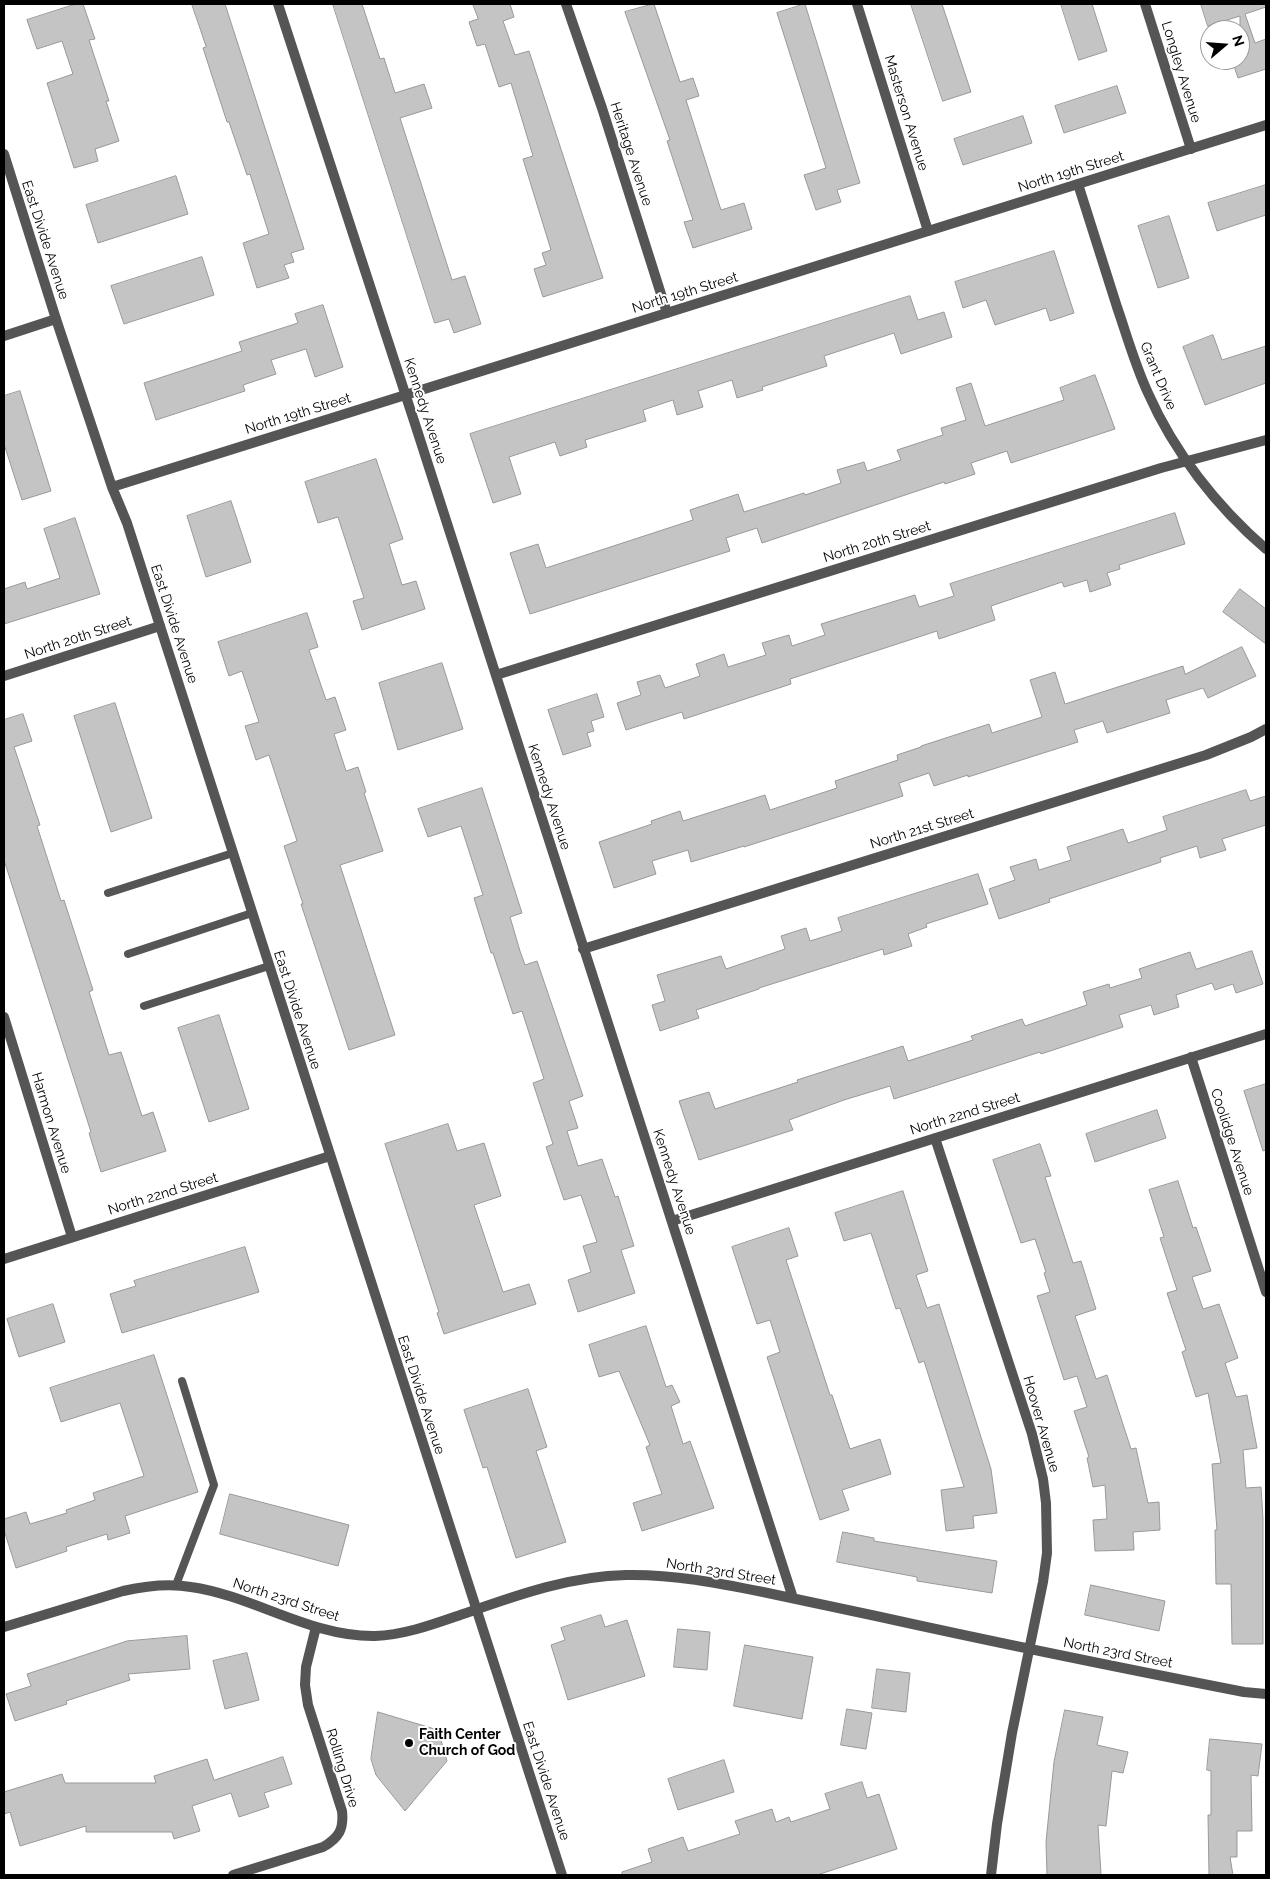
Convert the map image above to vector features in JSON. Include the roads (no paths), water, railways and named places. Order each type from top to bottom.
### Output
[{"type":"street","name":"Kennedy Avenue","points":[[278,4],[406,395],[793,1598]]},
{"type":"street","name":"Heritage Avenue","points":[[566,4],[602,108],[667,313]]},
{"type":"street","name":"Masterson Avenue","points":[[857,4],[928,231]]},
{"type":"street","name":"Longley Avenue","points":[[1145,4],[1191,149]]},
{"type":"street","name":"North 19th Street","points":[[112,487],[1266,125]]},
{"type":"street","name":"East Divide Avenue","points":[[4,154],[56,319],[112,487],[127,524],[562,1875]]},
{"type":"street","name":"Grant Drive","points":[[1078,184],[1142,379],[1171,438],[1231,516],[1266,549]]},
{"type":"street","points":[[4,336],[56,319]]},
{"type":"street","name":"North 20th Street","points":[[496,675],[1187,461],[1266,440]]},
{"type":"street","name":"North 20th Street","points":[[4,676],[160,626]]},
{"type":"street","name":"North 21st Street","points":[[583,948],[1206,755],[1251,737],[1266,728]]},
{"type":"street","name":"Harmon Avenue","points":[[4,1017],[72,1237]]},
{"type":"street","name":"North 22nd Street","points":[[672,1221],[1266,1034]]},
{"type":"street","name":"Coolidge Avenue","points":[[1190,1058],[1266,1292]]},
{"type":"street","name":"Hoover Avenue","points":[[935,1138],[1032,1434],[1043,1479],[1047,1519],[1047,1553],[1043,1582],[1010,1742],[991,1875]]},
{"type":"street","name":"North 22nd Street","points":[[4,1259],[330,1156]]},
{"type":"street","name":"North 23rd Street","points":[[4,1627],[123,1591],[140,1587],[176,1585],[194,1587],[230,1596],[316,1627],[353,1635],[375,1636],[414,1630],[556,1584],[603,1576],[674,1576],[711,1581],[793,1598],[1030,1650],[1244,1692],[1266,1694]]},
{"type":"street","name":"Rolling Drive","points":[[233,1875],[323,1847],[334,1841],[340,1833],[343,1822],[342,1811],[308,1705],[305,1685],[306,1667],[316,1627]]},
{"type":"lane","points":[[108,893],[233,853]]},
{"type":"lane","points":[[128,954],[252,913]]},
{"type":"lane","points":[[144,1006],[269,966]]},
{"type":"lane","points":[[176,1585],[214,1485],[182,1381]]},
{"type":"place","name":"Faith Center Church of God","points":[[409,1743]]}]
